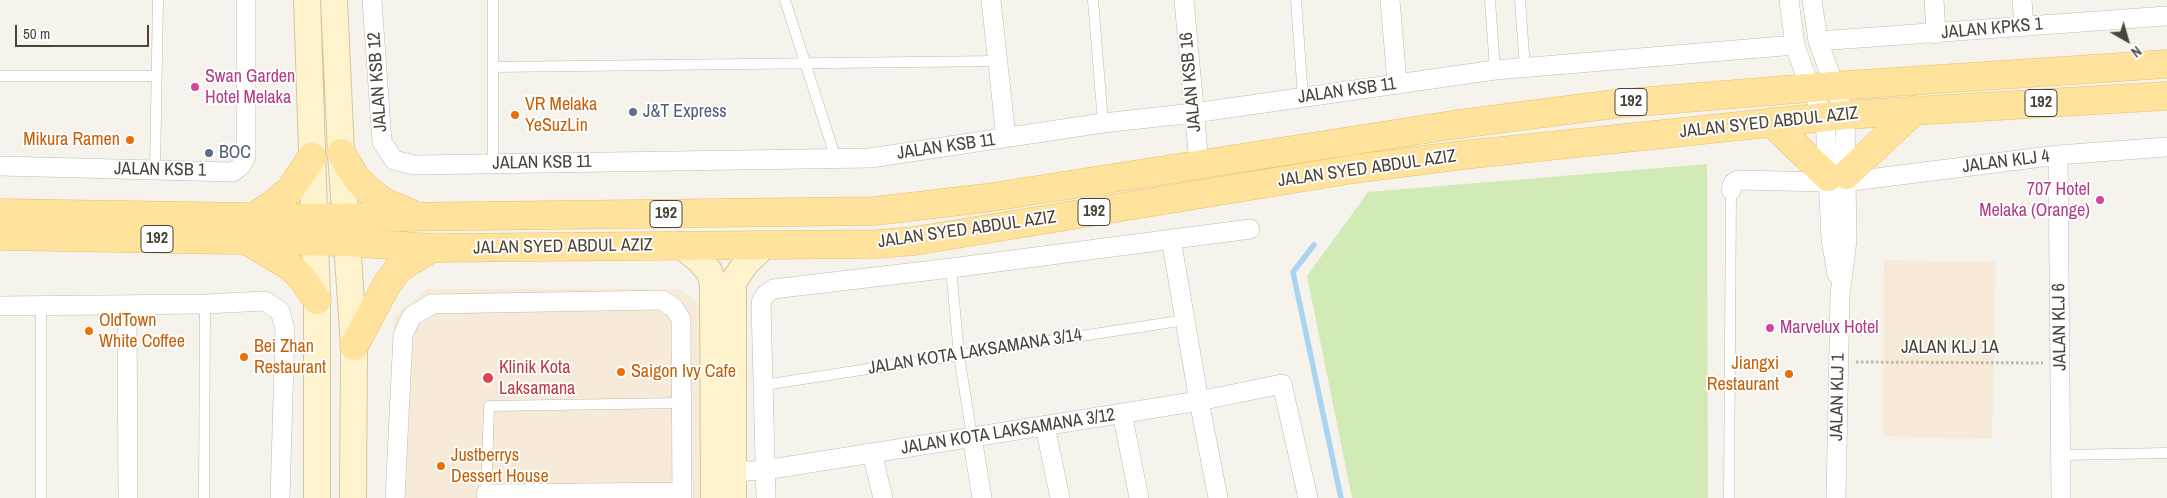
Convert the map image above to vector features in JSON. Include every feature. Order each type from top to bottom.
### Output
[{"type":"main road","points":[[307,0],[316,300],[317,498]]},
{"type":"main road","points":[[334,0],[341,153],[354,346],[353,498]]},
{"type":"main road","name":"JALAN SYED ABDUL AZIZ","points":[[0,236],[249,229],[346,230],[416,216],[875,212],[986,198],[1199,163],[1452,125],[1614,104],[1822,87],[2167,64]]},
{"type":"main road","name":"JALAN SYED ABDUL AZIZ","points":[[346,230],[432,248],[681,244],[877,244],[914,241],[1274,182],[1463,155],[1835,116],[2167,96]]},
{"type":"main road","points":[[1771,122],[1837,179],[1915,110]]},
{"type":"main road","points":[[341,153],[357,179],[369,191],[384,202],[416,216]]},
{"type":"main road","points":[[312,157],[290,190],[249,229],[292,266],[316,300]]},
{"type":"main road","name":"JALAN SYED ABDUL AZIZ","points":[[0,213],[249,229]]},
{"type":"main road","points":[[681,244],[709,272],[713,283],[714,498]]},
{"type":"main road","points":[[733,498],[733,282],[746,264],[765,245]]},
{"type":"main road","points":[[354,346],[387,284],[399,268],[432,248]]},
{"type":"street","name":"JALAN KSB 1","points":[[0,166],[233,172],[241,166],[246,157],[246,0]]},
{"type":"street","name":"JALAN KSB 12","points":[[372,0],[382,142],[394,160]]},
{"type":"street","points":[[992,0],[1006,138]]},
{"type":"street","name":"JALAN KSB 16","points":[[1184,0],[1199,163]]},
{"type":"street","points":[[1390,0],[1397,83]]},
{"type":"street","points":[[1789,0],[1795,46],[1822,87],[1835,116]]},
{"type":"street","points":[[1812,0],[1822,87]]},
{"type":"street","points":[[1934,0],[1936,34]]},
{"type":"street","points":[[2022,0],[2024,26]]},
{"type":"street","name":"JALAN KPKS 1","points":[[1818,41],[2167,16]]},
{"type":"street","name":"JALAN KSB 11","points":[[394,160],[414,165],[870,158],[1103,123],[1194,113],[1494,70],[1795,46]]},
{"type":"street","name":"JALAN KLJ 1","points":[[1835,116],[1837,179],[1831,239],[1840,295],[1836,498]]},
{"type":"street","name":"JALAN KLJ 4","points":[[1731,190],[1733,183],[1739,180],[1837,179],[2058,155],[2167,146]]},
{"type":"street","name":"JALAN KLJ 6","points":[[2058,155],[2061,498]]},
{"type":"street","points":[[766,498],[761,302],[765,295],[773,289],[1250,229]]},
{"type":"street","points":[[1171,239],[1218,498]]},
{"type":"street","points":[[395,498],[402,334],[412,316],[432,304],[662,300],[674,308],[680,319],[682,495],[486,496]]},
{"type":"street","points":[[0,306],[205,304],[266,301],[280,312],[285,329],[280,498]]},
{"type":"street","points":[[127,305],[128,498]]},
{"type":"street","name":"JALAN KOTA LAKSAMANA 3/12","points":[[732,472],[765,470],[1045,426],[1199,401],[1282,384],[1308,498]]},
{"type":"street","points":[[1122,413],[1139,498]]},
{"type":"street","points":[[1045,426],[1060,498]]},
{"type":"street","points":[[972,437],[982,498]]},
{"type":"street","points":[[872,453],[882,498]]},
{"type":"lane","points":[[154,170],[158,0]]},
{"type":"lane","points":[[493,164],[494,0]]},
{"type":"lane","points":[[785,0],[836,159]]},
{"type":"lane","points":[[1092,0],[1103,123]]},
{"type":"lane","points":[[1296,0],[1304,97]]},
{"type":"lane","points":[[1490,0],[1494,70]]},
{"type":"lane","points":[[1520,0],[1525,68]]},
{"type":"lane","points":[[493,67],[998,61]]},
{"type":"lane","points":[[0,76],[156,76]]},
{"type":"lane","points":[[1729,498],[1731,190]]},
{"type":"lane","points":[[951,268],[959,354],[972,437]]},
{"type":"lane","points":[[204,498],[205,304]]},
{"type":"lane","points":[[40,306],[41,498]]},
{"type":"lane","name":"JALAN KOTA LAKSAMANA 3/14","points":[[764,385],[1185,320]]},
{"type":"lane","points":[[486,496],[489,406],[681,404]]},
{"type":"lane","points":[[2061,456],[2167,453]]},
{"type":"path","name":"JALAN KLJ 1A","points":[[1840,362],[2061,363]]},
{"type":"shaded area","points":[[1884,260],[1996,262],[1992,439],[1883,436]]},
{"type":"shaded area","points":[[427,289],[680,289],[703,308],[702,498],[385,498],[394,317]]},
{"type":"green space","points":[[1707,164],[1708,498],[1352,498],[1307,276],[1368,192]]},
{"type":"waterway","points":[[1314,245],[1293,272],[1341,498]]},
{"type":"place","name":"Swan Garden Hotel Melaka","points":[[195,87]]},
{"type":"place","name":"J&T Express","points":[[633,112]]},
{"type":"place","name":"VR Melaka YeSuzLin","points":[[515,115]]},
{"type":"place","name":"Mikura Ramen","points":[[130,140]]},
{"type":"place","name":"BOC","points":[[209,153]]},
{"type":"place","name":"707 Hotel Melaka (Orange)","points":[[2100,200]]},
{"type":"place","name":"Marvelux Hotel","points":[[1770,328]]},
{"type":"place","name":"OldTown White Coffee","points":[[89,331]]},
{"type":"place","name":"Bei Zhan Restaurant","points":[[244,357]]},
{"type":"place","name":"Saigon Ivy Cafe","points":[[621,372]]},
{"type":"place","name":"Jiangxi Restaurant","points":[[1789,374]]},
{"type":"place","name":"Klinik Kota Laksamana","points":[[488,378]]},
{"type":"place","name":"Justberrys Dessert House","points":[[441,466]]}]
